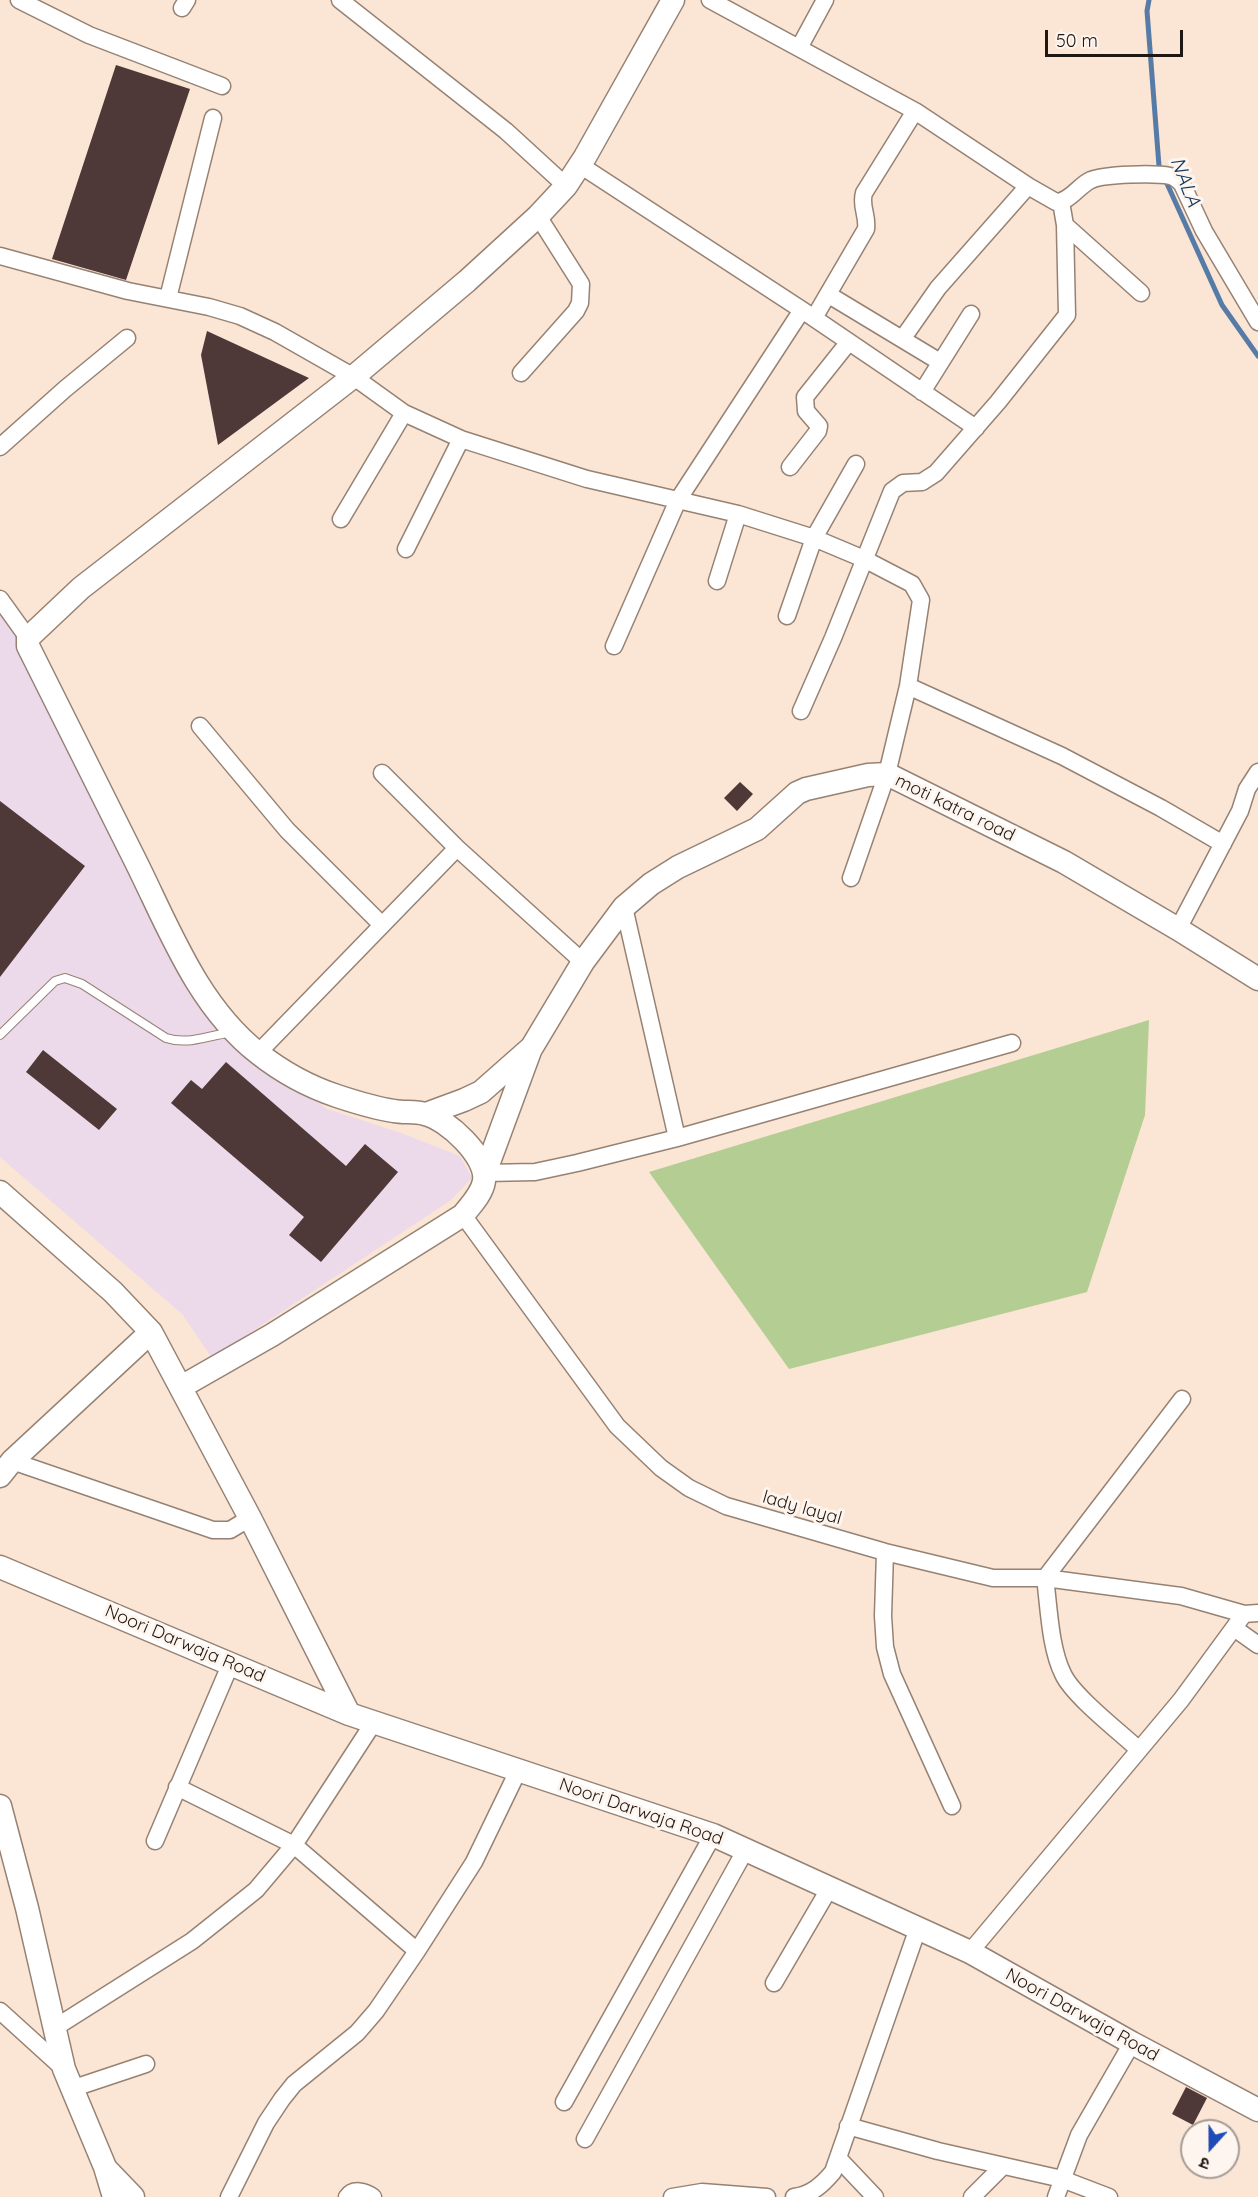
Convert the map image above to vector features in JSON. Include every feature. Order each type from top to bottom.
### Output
[{"type":"street","points":[[18,0],[89,35],[222,86]]},
{"type":"street","points":[[340,0],[506,131],[566,186]]},
{"type":"street","points":[[27,638],[81,588],[354,377],[538,216],[566,186],[580,165],[673,0]]},
{"type":"street","points":[[710,0],[915,111],[1028,186],[1061,202]]},
{"type":"street","points":[[799,48],[825,0]]},
{"type":"street","points":[[614,646],[678,500],[808,314],[829,295],[866,229],[866,217],[862,206],[864,192],[915,111]]},
{"type":"street","points":[[168,298],[213,118]]},
{"type":"street","points":[[580,165],[808,314],[976,428]]},
{"type":"street","points":[[1061,202],[1089,180],[1100,177],[1171,176],[1182,183],[1204,231],[1258,322]]},
{"type":"street","points":[[903,338],[938,288],[1028,186]]},
{"type":"street","points":[[801,711],[892,491],[903,483],[928,480],[936,473],[976,428],[1067,315],[1065,225],[1061,202]]},
{"type":"street","points":[[520,373],[576,311],[581,294],[581,284],[538,216]]},
{"type":"street","points":[[1065,225],[1141,293]]},
{"type":"street","points":[[0,256],[128,291],[168,298],[240,316],[275,332],[354,377],[404,412],[461,439],[587,479],[738,514],[814,538],[864,559],[912,584],[921,600],[908,686],[887,774],[851,878]]},
{"type":"street","points":[[829,295],[940,362]]},
{"type":"street","points":[[922,392],[971,314]]},
{"type":"street","points":[[0,447],[127,338]]},
{"type":"street","points":[[790,467],[818,431],[819,426],[806,411],[805,397],[848,343]]},
{"type":"street","points":[[341,519],[404,412]]},
{"type":"street","points":[[406,549],[461,439]]},
{"type":"street","points":[[787,616],[814,538],[856,464]]},
{"type":"street","points":[[717,581],[738,514]]},
{"type":"street","points":[[0,599],[27,638],[28,646],[195,980],[232,1031],[287,1075],[309,1086],[372,1107],[396,1112],[426,1114],[456,1131],[466,1140],[485,1173]]},
{"type":"street","points":[[908,686],[1062,756],[1161,808],[1223,844]]},
{"type":"street","points":[[200,726],[287,830],[382,925]]},
{"type":"street","points":[[1178,929],[1240,811],[1247,789],[1258,772]]},
{"type":"street","points":[[382,773],[457,848],[583,962]]},
{"type":"street","name":"moti katra road","points":[[426,1114],[481,1092],[532,1047],[583,962],[624,907],[651,884],[678,867],[757,829],[797,794],[806,789],[838,780],[880,773],[887,774],[1064,862],[1258,979]]},
{"type":"street","points":[[258,1053],[457,848]]},
{"type":"street","points":[[624,907],[677,1138]]},
{"type":"street","points":[[485,1173],[535,1172],[677,1138],[1012,1043]]},
{"type":"street","points":[[181,1387],[272,1335],[463,1215],[480,1194],[485,1173],[532,1047]]},
{"type":"street","points":[[0,1192],[113,1292],[151,1332],[250,1518],[349,1714]]},
{"type":"street","name":"lady layal","points":[[463,1215],[618,1426],[661,1468],[689,1488],[726,1506],[885,1552],[993,1578],[1045,1578],[1181,1596],[1251,1613]]},
{"type":"street","points":[[6,1469],[151,1332]]},
{"type":"street","points":[[1139,1750],[1074,1690],[1064,1676],[1056,1659],[1045,1578],[1182,1399]]},
{"type":"street","points":[[6,1469],[213,1530],[230,1530],[250,1518]]},
{"type":"street","points":[[885,1552],[883,1616],[887,1656],[892,1674],[952,1806]]},
{"type":"street","name":"Noori Darwaja Road","points":[[0,1567],[349,1714],[713,1835],[746,1849],[970,1952],[1132,2043],[1258,2110]]},
{"type":"street","points":[[970,1952],[1181,1700],[1234,1628],[1251,1613]]},
{"type":"street","points":[[1234,1628],[1258,1645]]},
{"type":"street","points":[[154,1841],[231,1663]]},
{"type":"street","points":[[56,2027],[208,1929],[256,1890],[294,1845],[374,1722]]},
{"type":"street","points":[[233,2195],[266,2123],[282,2099],[294,2084],[357,2033],[376,2011],[417,1951],[474,1862],[518,1771]]},
{"type":"street","points":[[177,1787],[294,1845],[417,1951]]},
{"type":"street","points":[[0,1806],[68,2079],[105,2167],[114,2197]]},
{"type":"street","points":[[564,2102],[713,1835]]},
{"type":"street","points":[[585,2139],[746,1849]]},
{"type":"street","points":[[774,1983],[829,1889]]},
{"type":"street","points":[[794,2197],[805,2196],[823,2184],[833,2172],[918,1928]]},
{"type":"street","points":[[0,2011],[68,2079]]},
{"type":"street","points":[[1056,2197],[1079,2135],[1132,2043]]},
{"type":"street","points":[[68,2079],[146,2064]]},
{"type":"street","points":[[848,2126],[938,2151],[1062,2179],[1109,2197]]},
{"type":"street","points":[[838,2159],[875,2197]]},
{"type":"street","points":[[972,2197],[1003,2166]]},
{"type":"street","points":[[105,2167],[134,2197]]},
{"type":"street","points":[[347,2197],[358,2191],[373,2197]]},
{"type":"street","points":[[672,2197],[702,2192],[767,2197]]},
{"type":"lane","points":[[0,1035],[55,981],[64,978],[82,984],[166,1038],[175,1041],[183,1042],[232,1031]]},
{"type":"shaded area","points":[[0,604],[232,1042],[327,1109],[398,1132],[460,1156],[472,1178],[451,1200],[212,1358],[182,1314],[0,1157]]},
{"type":"green space","points":[[1149,1020],[1145,1115],[1087,1292],[789,1369],[649,1172]]},
{"type":"building","points":[[116,65],[190,89],[126,280],[52,259]]},
{"type":"building","points":[[207,331],[309,378],[218,445],[201,355]]},
{"type":"building","points":[[740,782],[753,794],[737,811],[724,798]]},
{"type":"building","points":[[0,801],[85,866],[0,977]]},
{"type":"building","points":[[43,1050],[117,1109],[99,1130],[26,1072]]},
{"type":"building","points":[[226,1062],[346,1166],[365,1144],[398,1172],[321,1262],[289,1235],[304,1217],[171,1103],[191,1080],[202,1089]]},
{"type":"building","points":[[1186,2087],[1207,2098],[1196,2119],[1182,2119],[1172,2114]]},
{"type":"waterway","name":"NALA","points":[[1149,0],[1147,11],[1159,166],[1222,305],[1258,356]]}]
